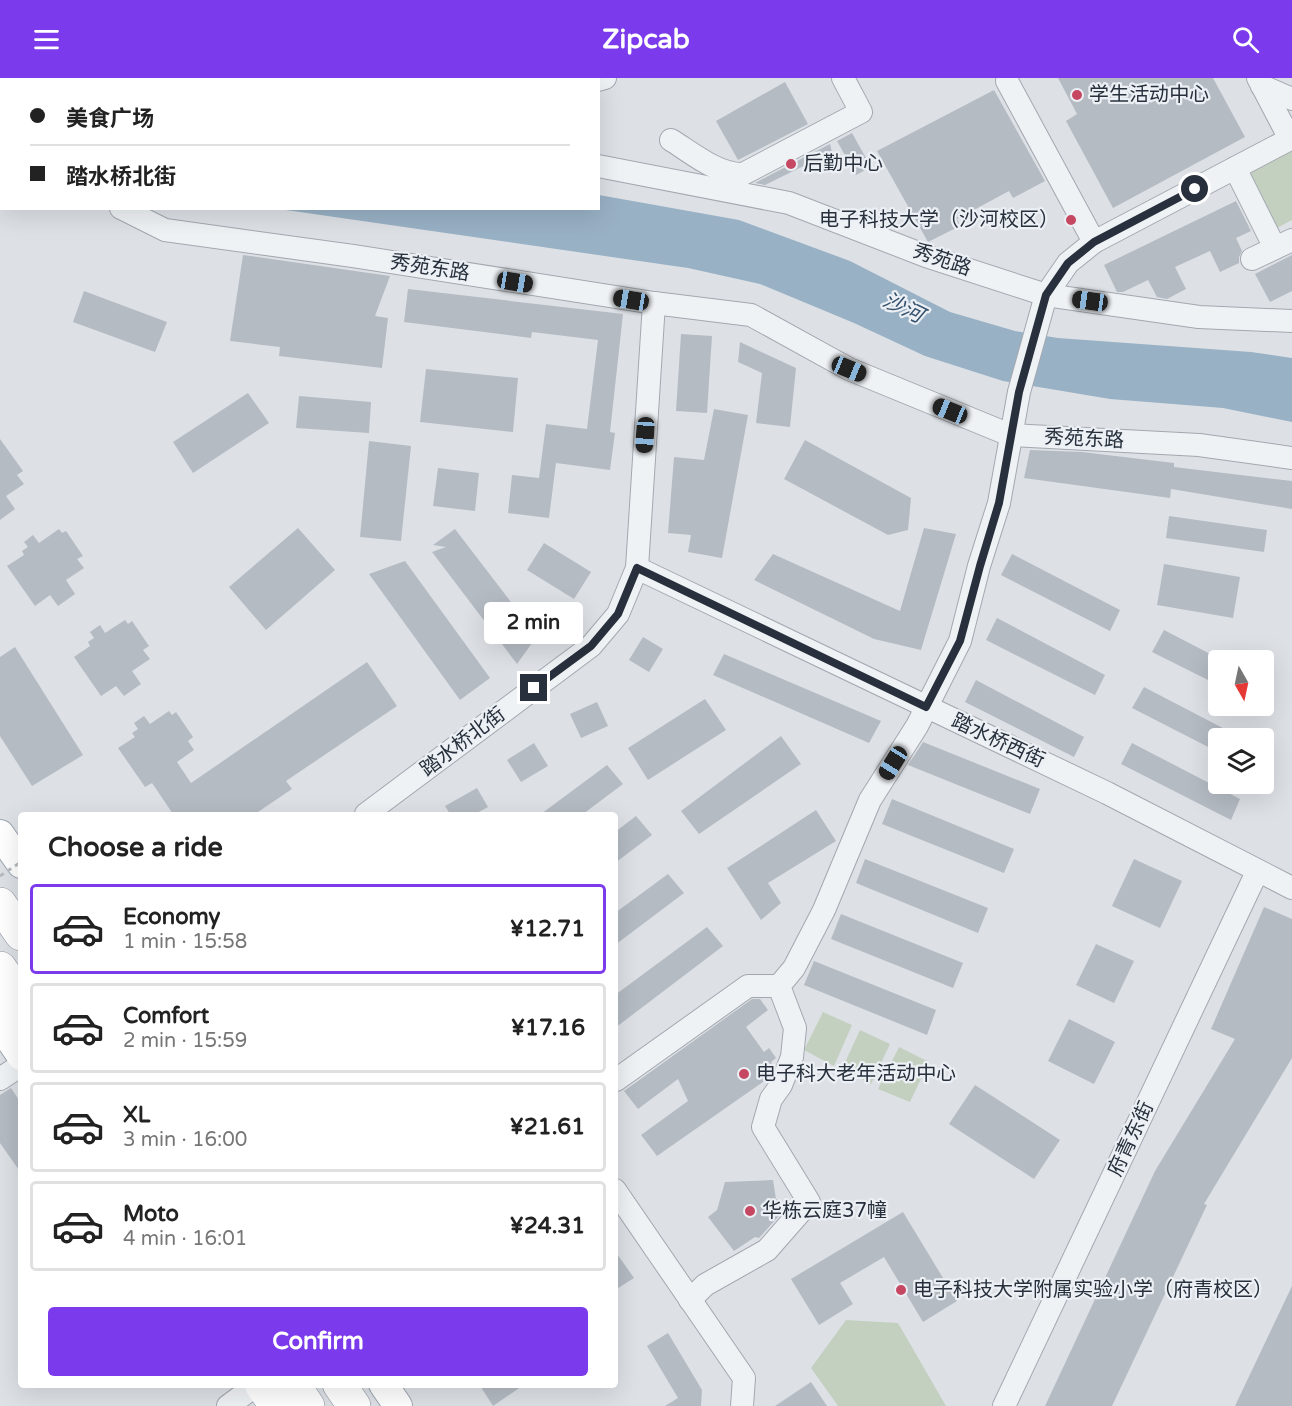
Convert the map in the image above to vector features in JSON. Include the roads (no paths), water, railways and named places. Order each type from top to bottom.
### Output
[{"type":"highway","points":[[0,877],[18,903]]},
{"type":"highway","points":[[0,904],[18,930]]},
{"type":"highway","points":[[0,968],[18,994]]},
{"type":"highway","points":[[0,998],[7,1015],[18,1032]]},
{"type":"highway","points":[[296,1388],[308,1406]]},
{"type":"highway","points":[[342,1388],[354,1406]]},
{"type":"highway","points":[[365,1388],[377,1406]]},
{"type":"main road","points":[[0,834],[18,859]]},
{"type":"main road","points":[[0,1025],[18,1052]]},
{"type":"main road","points":[[386,1388],[398,1406]]},
{"type":"street","points":[[671,140],[722,170],[743,174],[861,112],[851,81]]},
{"type":"street","points":[[1006,81],[1094,242]]},
{"type":"street","points":[[1260,82],[1292,99]]},
{"type":"street","points":[[779,986],[794,968],[824,910],[870,800],[921,717],[960,641],[999,503],[1019,392],[1046,295],[1068,263],[1094,242],[1291,138],[1260,82]]},
{"type":"street","name":"秀苑路","points":[[600,166],[789,203],[926,256],[1046,295],[1200,317],[1292,321]]},
{"type":"street","points":[[1235,168],[1283,244],[1252,259]]},
{"type":"street","name":"秀苑东路","points":[[125,210],[165,230],[353,256],[654,303],[751,315],[849,369],[1010,435],[1199,445],[1292,458]]},
{"type":"street","name":"踏水桥北街","points":[[379,811],[591,646],[618,614],[637,568],[654,303]]},
{"type":"street","name":"踏水桥西街","points":[[637,568],[921,717],[1107,793],[1292,888]]},
{"type":"street","name":"府青东街","points":[[1004,1406],[1257,872]]},
{"type":"street","points":[[618,1079],[748,986],[779,986]]},
{"type":"street","points":[[690,1300],[705,1285],[767,1250],[809,1202],[763,1127],[771,1099],[781,1085],[792,1057],[795,1028],[779,986]]},
{"type":"street","points":[[0,1079],[18,1067]]},
{"type":"street","points":[[618,1194],[744,1378],[742,1406]]},
{"type":"street","points":[[228,1406],[259,1394]]},
{"type":"water","name":"沙河","points":[[600,195],[739,220],[850,261],[950,312],[1015,331],[1058,338],[1251,352],[1292,358],[1292,422],[1223,408],[1110,399],[1003,381],[925,356],[854,323],[760,284],[688,268],[286,210],[600,210]]},
{"type":"place","name":"学生活动中心","points":[[1077,95]]},
{"type":"place","name":"后勤中心","points":[[791,164]]},
{"type":"place","name":"电子科技大学（沙河校区）","points":[[1071,220]]},
{"type":"place","name":"电子科大老年活动中心","points":[[744,1074]]},
{"type":"place","name":"华栋云庭37幢","points":[[750,1211]]},
{"type":"place","name":"电子科技大学附属实验小学（府青校区）","points":[[901,1290]]}]
